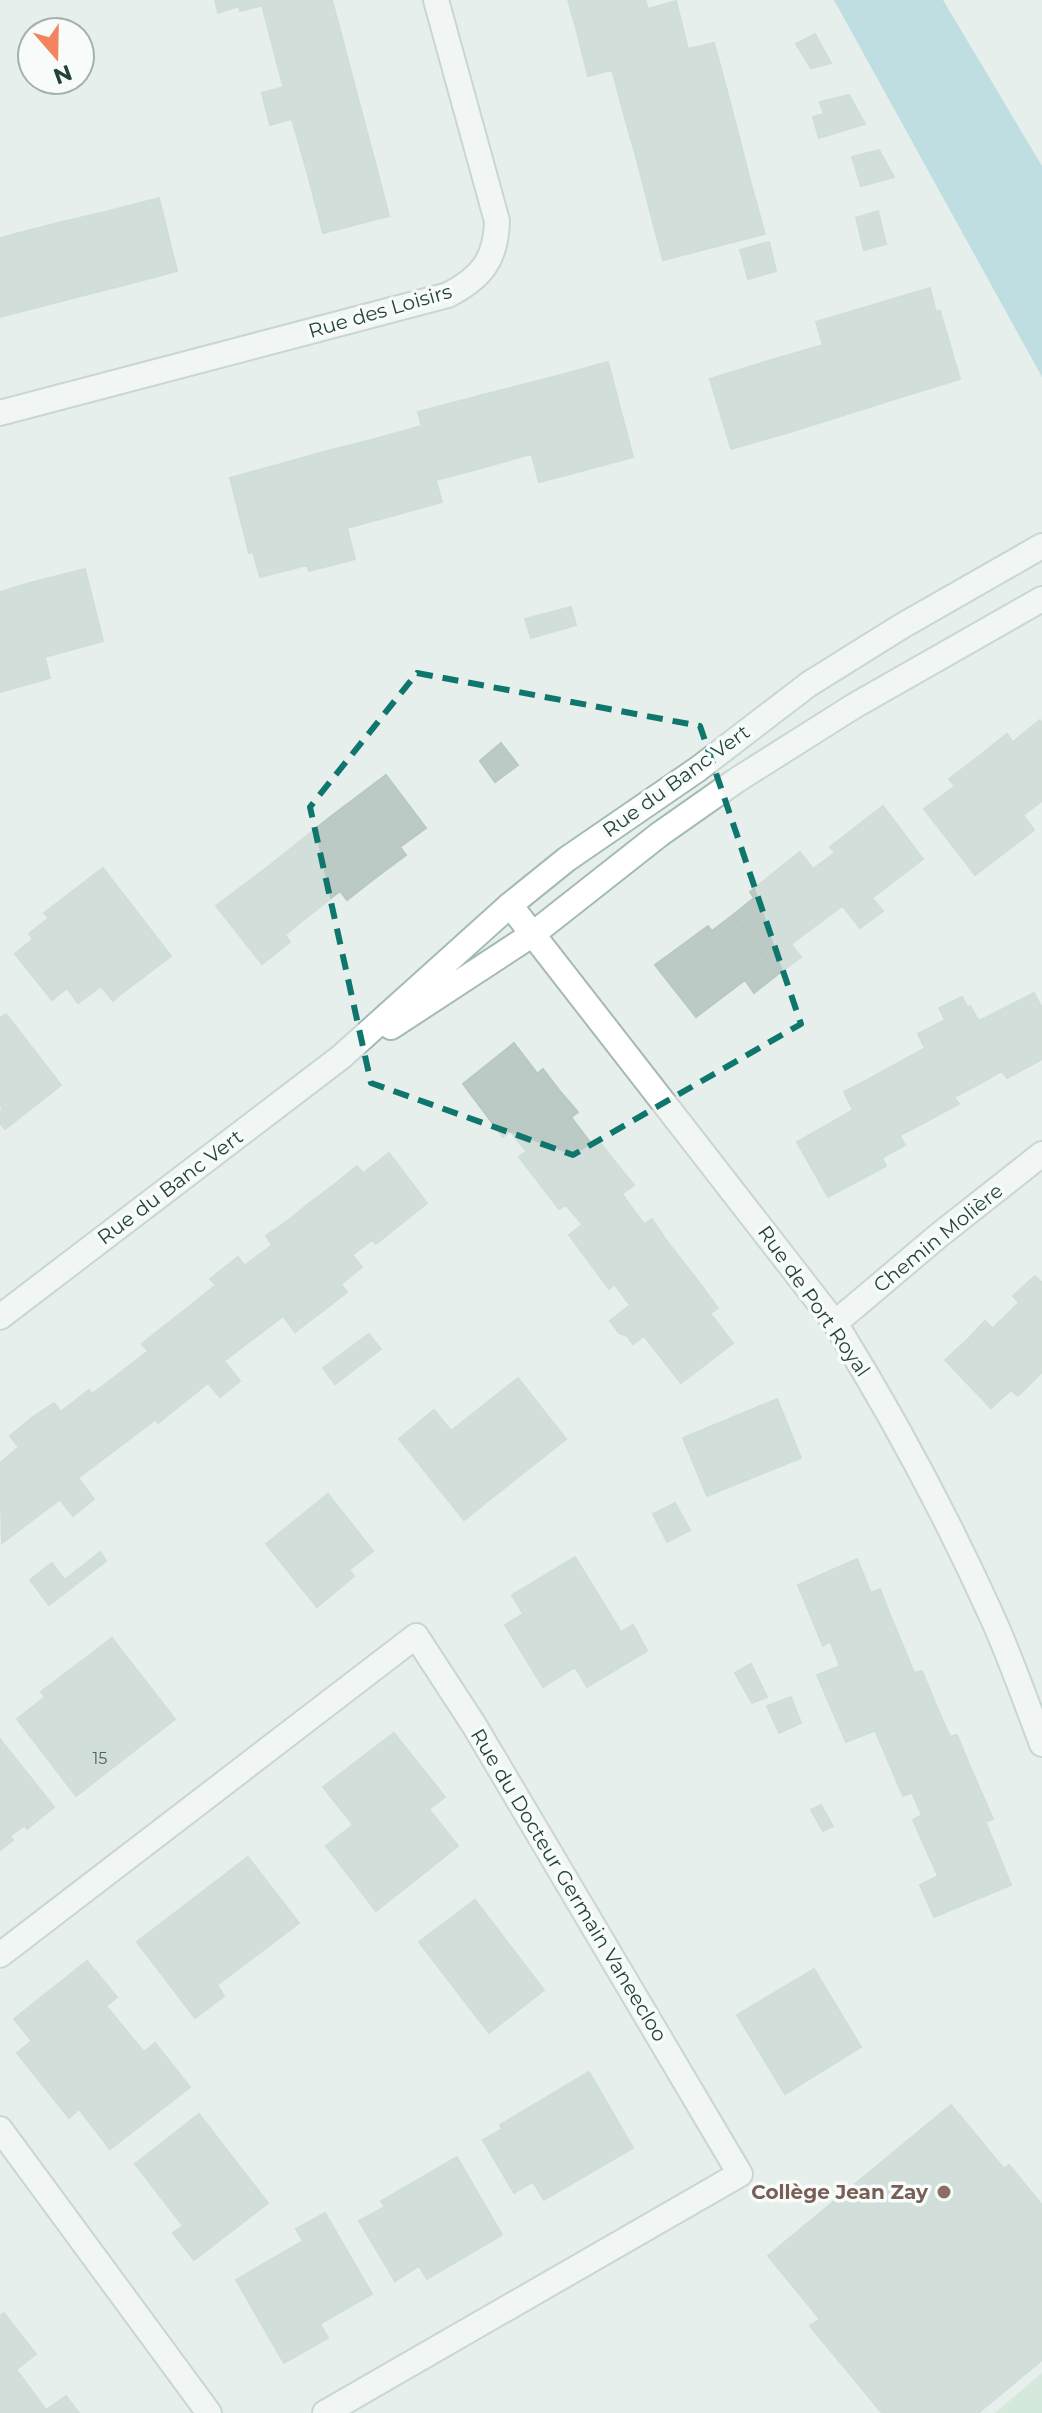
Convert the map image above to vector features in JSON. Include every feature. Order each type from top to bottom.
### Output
[{"type":"street","name":"Rue des Loisirs","points":[[0,413],[448,295],[470,282],[491,256],[497,221],[436,0]]},
{"type":"street","name":"Rue du Banc Vert","points":[[0,1317],[341,1057],[510,905],[567,859],[698,769],[809,684],[902,626],[1042,546]]},
{"type":"street","name":"Rue du Banc Vert","points":[[341,1057],[437,999],[533,934],[660,834],[737,780],[854,706],[1042,599]]},
{"type":"street","name":"Rue de Port Royal","points":[[510,905],[835,1323],[874,1387],[963,1554],[994,1622],[1042,1744]]},
{"type":"street","name":"Chemin Molière","points":[[835,1323],[1042,1154]]},
{"type":"street","name":"Rue du Docteur Germain Vaneecloo","points":[[0,1955],[416,1636],[474,1725],[740,2174],[325,2413]]},
{"type":"street","points":[[0,2129],[209,2413]]},
{"type":"highlighted area","points":[[417,673],[700,726],[801,1024],[573,1155],[371,1083],[310,807]]},
{"type":"green space","points":[[1042,2373],[1042,2413],[995,2413]]},
{"type":"water","points":[[834,0],[943,0],[1042,166],[1042,377]]},
{"type":"building","points":[[215,0],[283,0],[240,11],[239,6],[218,13]]},
{"type":"building","points":[[283,0],[332,0],[344,45],[277,63],[262,5]]},
{"type":"building","points":[[568,0],[645,0],[648,9],[576,28]]},
{"type":"building","points":[[676,1],[688,49],[661,57],[648,9]]},
{"type":"building","points":[[648,9],[661,57],[588,76],[576,28]]},
{"type":"building","points":[[815,34],[831,63],[811,68],[796,44]]},
{"type":"building","points":[[714,43],[727,91],[702,97],[688,49]]},
{"type":"building","points":[[344,45],[359,102],[292,119],[277,63]]},
{"type":"building","points":[[688,49],[702,97],[625,118],[612,70]]},
{"type":"building","points":[[284,87],[292,119],[270,125],[262,93]]},
{"type":"building","points":[[727,91],[739,137],[638,164],[625,118]]},
{"type":"building","points":[[849,95],[855,106],[824,114],[820,102]]},
{"type":"building","points":[[359,102],[374,158],[308,175],[292,119]]},
{"type":"building","points":[[855,106],[865,124],[819,138],[813,117]]},
{"type":"building","points":[[739,137],[751,184],[650,211],[638,164]]},
{"type":"building","points":[[879,150],[894,177],[861,186],[852,157]]},
{"type":"building","points":[[374,158],[389,216],[323,233],[308,175]]},
{"type":"building","points":[[751,184],[765,234],[663,260],[650,211]]},
{"type":"building","points":[[159,198],[177,271],[128,284],[109,211]]},
{"type":"building","points":[[109,211],[128,284],[81,296],[62,222]]},
{"type":"building","points":[[878,211],[886,244],[864,250],[856,218]]},
{"type":"building","points":[[62,222],[81,296],[34,308],[15,234]]},
{"type":"building","points":[[15,234],[34,308],[0,317],[0,238]]},
{"type":"building","points":[[769,242],[776,271],[748,279],[740,250]]},
{"type":"building","points":[[930,288],[960,379],[901,397],[873,305]]},
{"type":"building","points":[[873,305],[901,397],[844,415],[816,322]]},
{"type":"building","points":[[823,345],[844,415],[790,432],[768,361]]},
{"type":"building","points":[[768,361],[790,432],[731,449],[710,379]]},
{"type":"building","points":[[608,362],[633,457],[585,470],[561,375]]},
{"type":"building","points":[[561,375],[585,470],[539,482],[514,387]]},
{"type":"building","points":[[514,387],[531,454],[485,467],[467,399]]},
{"type":"building","points":[[467,399],[485,467],[436,480],[418,412]]},
{"type":"building","points":[[421,426],[442,502],[395,515],[375,439]]},
{"type":"building","points":[[375,439],[395,515],[347,528],[327,451]]},
{"type":"building","points":[[327,451],[347,528],[300,540],[281,464]]},
{"type":"building","points":[[281,464],[307,565],[260,577],[253,552],[249,553],[230,478]]},
{"type":"building","points":[[347,528],[355,559],[309,571],[300,540]]},
{"type":"building","points":[[85,569],[103,641],[45,657],[26,584]]},
{"type":"building","points":[[26,584],[50,678],[0,692],[0,592]]},
{"type":"building","points":[[571,607],[576,625],[531,638],[525,619]]},
{"type":"building","points":[[1040,720],[1042,801],[1023,815],[978,757],[1007,734],[1013,742]]},
{"type":"building","points":[[501,743],[518,765],[495,782],[480,761]]},
{"type":"building","points":[[978,757],[1023,815],[963,859],[924,809],[955,786],[949,779]]},
{"type":"building","points":[[386,775],[426,828],[400,847],[406,855],[375,878],[329,818]]},
{"type":"building","points":[[883,806],[923,859],[872,898],[883,911],[860,928],[813,869],[835,853],[830,847]]},
{"type":"building","points":[[1023,815],[1034,830],[975,875],[963,859]]},
{"type":"building","points":[[329,818],[375,878],[347,900],[340,891],[312,913],[273,863]]},
{"type":"building","points":[[800,852],[842,906],[791,944],[801,957],[778,974],[733,915],[754,898],[750,892]]},
{"type":"building","points":[[273,863],[312,913],[285,935],[290,942],[262,964],[216,906]]},
{"type":"building","points":[[103,868],[171,956],[122,993],[111,979],[78,1003],[67,988],[52,1000],[15,954],[33,939],[29,934],[49,918],[44,913]]},
{"type":"building","points":[[733,915],[778,974],[754,993],[745,980],[696,1017],[655,965],[708,926],[712,931]]},
{"type":"building","points":[[111,979],[122,993],[113,1001],[101,986]]},
{"type":"building","points":[[1034,993],[1042,1008],[1042,1059],[1007,1078],[1002,1071],[979,1084],[945,1020],[970,1006],[979,1021]]},
{"type":"building","points":[[962,997],[968,1008],[945,1020],[939,1008]]},
{"type":"building","points":[[6,1014],[61,1085],[15,1121],[0,1106],[0,1018]]},
{"type":"building","points":[[945,1020],[979,1084],[954,1097],[959,1104],[899,1136],[869,1079],[925,1048],[918,1034]]},
{"type":"building","points":[[514,1043],[553,1094],[559,1090],[578,1112],[526,1151],[510,1131],[503,1137],[463,1084]]},
{"type":"building","points":[[543,1069],[559,1090],[553,1094],[537,1074]]},
{"type":"building","points":[[869,1079],[905,1145],[882,1158],[886,1166],[828,1197],[797,1142],[853,1110],[844,1092]]},
{"type":"building","points":[[2,1105],[15,1121],[5,1129],[0,1123]]},
{"type":"building","points":[[571,1117],[609,1167],[615,1162],[634,1185],[582,1224],[566,1205],[559,1209],[519,1157]]},
{"type":"building","points":[[599,1141],[615,1162],[609,1167],[593,1146]]},
{"type":"building","points":[[389,1153],[427,1203],[376,1244],[372,1240],[352,1255],[311,1202],[334,1185],[339,1192]]},
{"type":"building","points":[[357,1166],[363,1173],[339,1192],[334,1185]]},
{"type":"building","points":[[622,1194],[659,1245],[666,1240],[684,1263],[630,1305],[614,1284],[609,1289],[569,1235]]},
{"type":"building","points":[[311,1202],[362,1267],[341,1284],[334,1276],[283,1316],[244,1266],[295,1228],[290,1219]]},
{"type":"building","points":[[290,1219],[295,1228],[272,1245],[266,1236]]},
{"type":"building","points":[[652,1219],[666,1240],[659,1245],[644,1224]]},
{"type":"building","points":[[238,1257],[283,1316],[224,1361],[185,1310],[216,1285],[210,1279]]},
{"type":"building","points":[[684,1263],[701,1285],[693,1291],[733,1343],[681,1383],[644,1336],[633,1344],[610,1321]]},
{"type":"building","points":[[334,1276],[347,1292],[329,1306],[317,1290]]},
{"type":"building","points":[[1035,1276],[1042,1283],[1042,1327],[1013,1296]]},
{"type":"building","points":[[701,1285],[718,1308],[711,1313],[693,1291]]},
{"type":"building","points":[[317,1290],[329,1306],[295,1332],[283,1316]]},
{"type":"building","points":[[1019,1303],[1042,1327],[1042,1372],[1018,1396],[1011,1390],[991,1408],[945,1360],[967,1340],[973,1347]]},
{"type":"building","points":[[185,1310],[240,1381],[220,1397],[208,1383],[158,1423],[120,1373],[169,1335],[163,1327]]},
{"type":"building","points":[[985,1321],[992,1328],[973,1347],[967,1340]]},
{"type":"building","points":[[163,1327],[169,1335],[148,1351],[142,1344]]},
{"type":"building","points":[[369,1334],[381,1349],[335,1384],[323,1368]]},
{"type":"building","points":[[120,1373],[156,1419],[78,1478],[94,1499],[73,1516],[10,1436],[33,1417],[41,1427],[89,1390],[92,1394]]},
{"type":"building","points":[[518,1378],[566,1439],[464,1520],[399,1439],[434,1410],[451,1431]]},
{"type":"building","points":[[777,1399],[801,1458],[707,1496],[683,1438]]},
{"type":"building","points":[[54,1403],[61,1412],[41,1427],[33,1417]]},
{"type":"building","points":[[19,1447],[59,1500],[2,1543],[0,1463]]},
{"type":"building","points":[[328,1494],[373,1551],[349,1570],[354,1576],[317,1607],[266,1544]]},
{"type":"building","points":[[675,1503],[690,1530],[667,1542],[653,1514]]},
{"type":"building","points":[[100,1552],[106,1561],[71,1588],[65,1580]]},
{"type":"building","points":[[575,1557],[621,1632],[633,1625],[647,1651],[587,1687],[575,1667],[543,1687],[505,1625],[523,1614],[512,1595]]},
{"type":"building","points":[[857,1559],[881,1618],[890,1615],[901,1641],[840,1666],[830,1641],[823,1646],[798,1585]]},
{"type":"building","points":[[52,1563],[71,1588],[49,1605],[30,1580]]},
{"type":"building","points":[[880,1589],[890,1615],[881,1618],[870,1593]]},
{"type":"building","points":[[112,1638],[175,1719],[76,1796],[17,1719],[45,1697],[41,1692]]},
{"type":"building","points":[[901,1641],[914,1673],[922,1671],[936,1705],[869,1733],[840,1666]]},
{"type":"building","points":[[751,1664],[767,1697],[752,1703],[735,1673]]},
{"type":"building","points":[[840,1666],[869,1733],[846,1742],[817,1675]]},
{"type":"building","points":[[791,1697],[801,1723],[779,1733],[767,1706]]},
{"type":"building","points":[[936,1705],[950,1737],[957,1735],[971,1769],[903,1796],[875,1730]]},
{"type":"building","points":[[394,1733],[445,1797],[429,1809],[458,1846],[376,1911],[326,1846],[353,1825],[323,1787]]},
{"type":"building","points":[[0,1739],[54,1807],[27,1829],[25,1825],[10,1836],[13,1840],[0,1850]]},
{"type":"building","points":[[971,1769],[982,1794],[975,1796],[1011,1885],[934,1917],[920,1885],[938,1876],[913,1820],[922,1815],[912,1793]]},
{"type":"building","points":[[982,1794],[993,1819],[985,1822],[975,1796]]},
{"type":"building","points":[[821,1805],[833,1826],[823,1831],[811,1810]]},
{"type":"building","points":[[248,1857],[299,1923],[217,1985],[224,1996],[195,2018],[137,1942]]},
{"type":"building","points":[[475,1900],[544,1990],[489,2033],[419,1942]]},
{"type":"building","points":[[87,1961],[117,1997],[106,2006],[144,2052],[155,2043],[190,2087],[110,2149],[79,2109],[69,2118],[17,2053],[32,2041],[14,2019]]},
{"type":"building","points":[[814,1969],[861,2047],[785,2094],[737,2015]]},
{"type":"building","points":[[589,2072],[633,2148],[544,2200],[533,2182],[514,2193],[483,2140],[502,2129],[500,2125]]},
{"type":"building","points":[[951,2105],[1004,2169],[1009,2165],[1042,2205],[1042,2360],[978,2413],[882,2413],[810,2326],[820,2319],[768,2256]]},
{"type":"building","points":[[199,2114],[268,2203],[194,2260],[173,2233],[183,2226],[135,2164]]},
{"type":"building","points":[[457,2157],[502,2235],[427,2279],[419,2266],[395,2281],[359,2221],[385,2207],[381,2201]]},
{"type":"building","points":[[325,2213],[372,2294],[320,2324],[328,2338],[284,2363],[236,2280],[303,2241],[296,2229]]},
{"type":"building","points":[[4,2313],[36,2354],[0,2382],[0,2316]]},
{"type":"building","points":[[16,2369],[46,2410],[42,2413],[0,2413],[0,2382]]},
{"type":"building","points":[[66,2396],[79,2413],[42,2413],[46,2410]]},
{"type":"place","name":"Collège Jean Zay","points":[[944,2192]]}]
